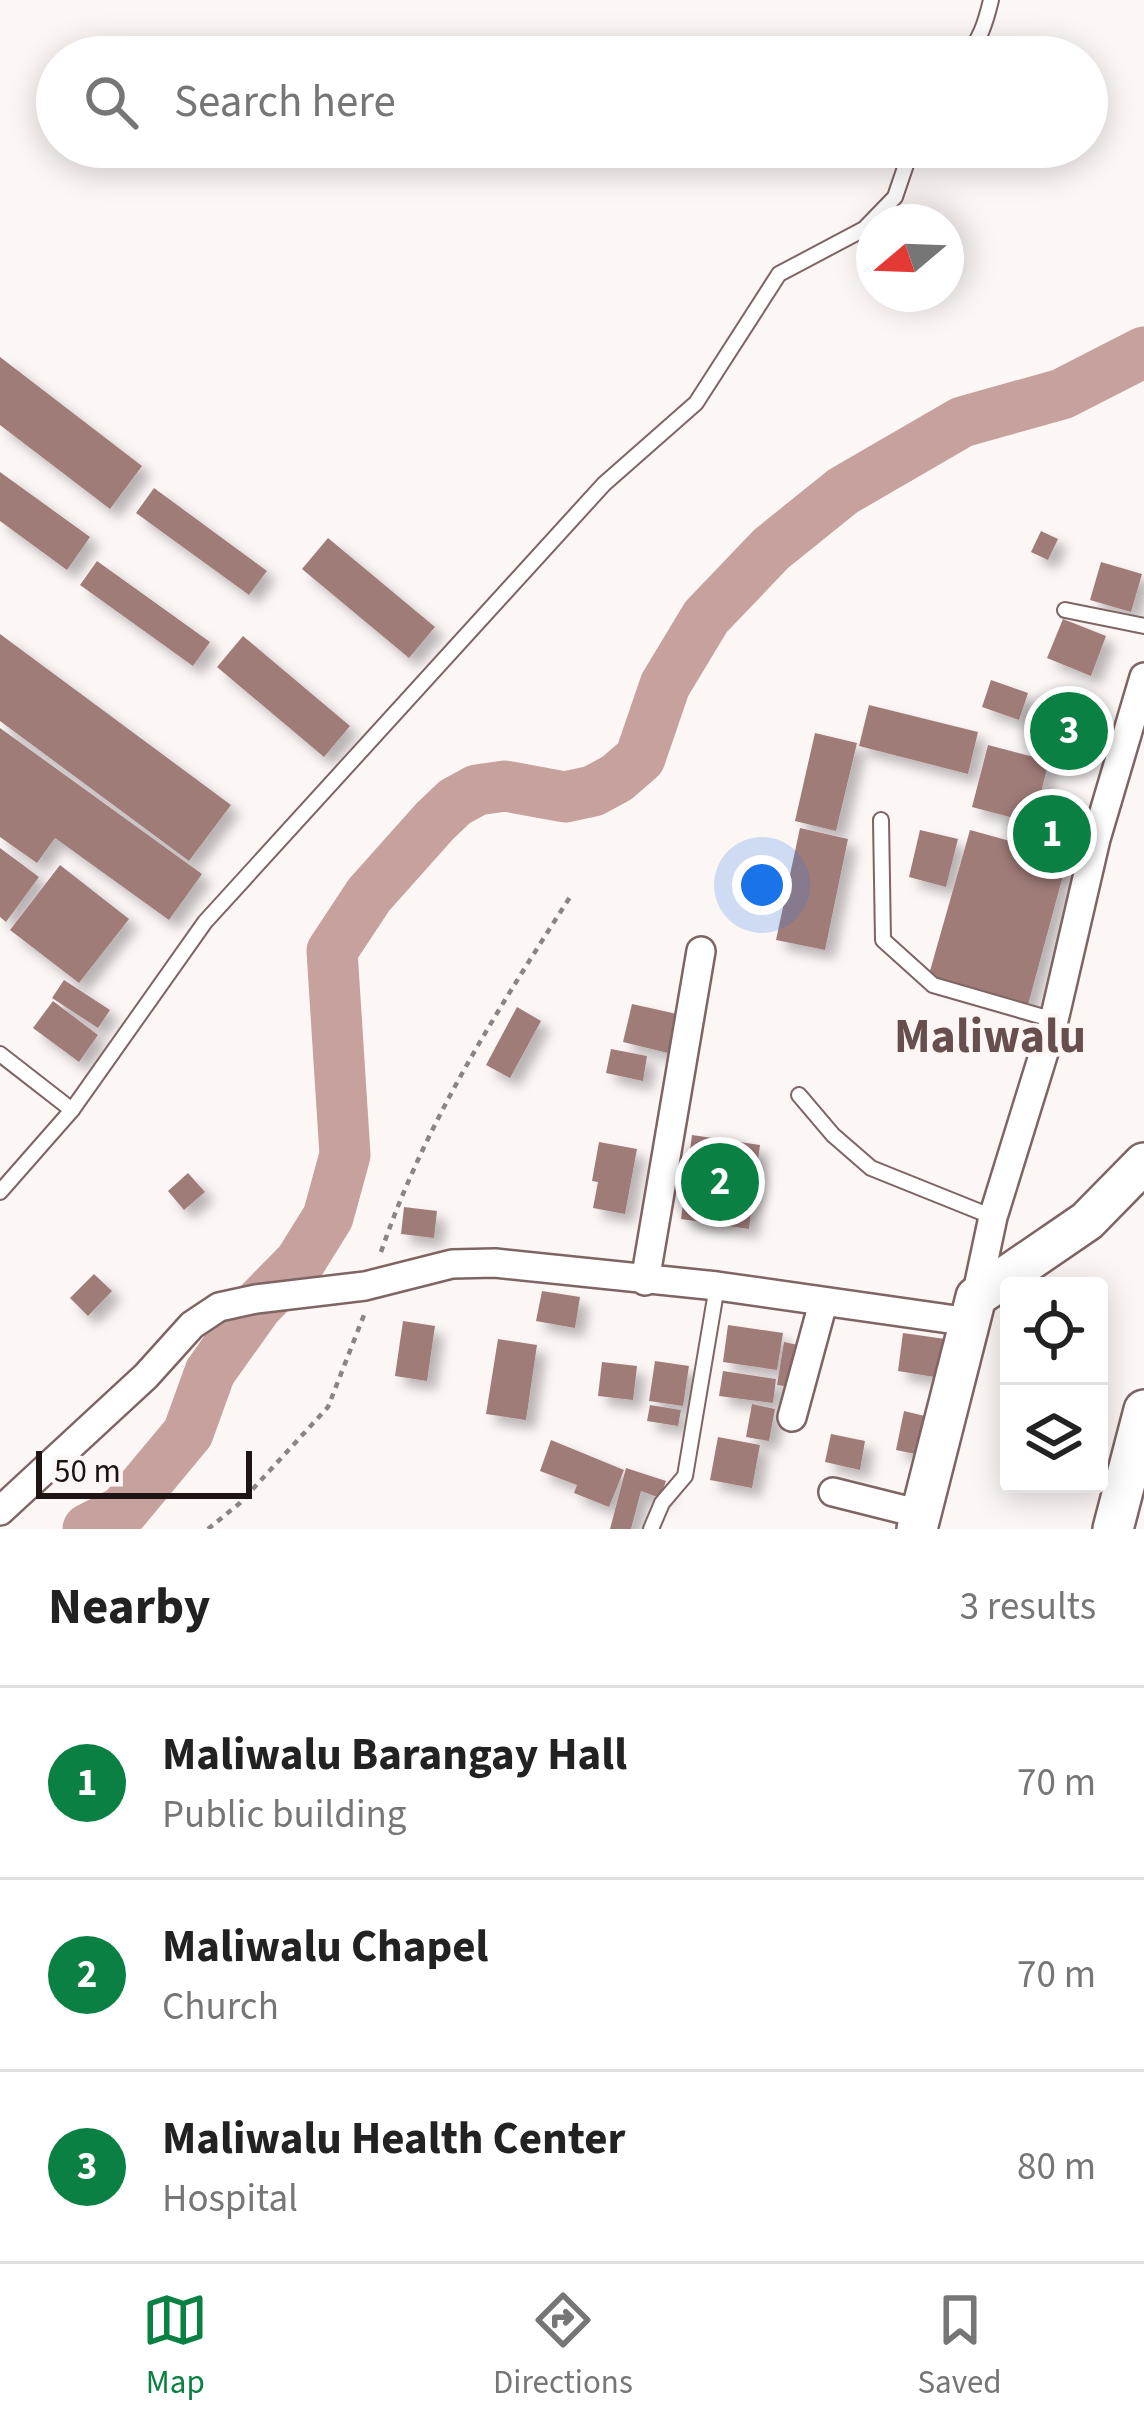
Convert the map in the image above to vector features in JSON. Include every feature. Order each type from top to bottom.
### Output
[{"type":"street","points":[[833,1492],[919,1522],[993,1217],[1054,1020],[1096,839],[1144,676]]},
{"type":"street","points":[[645,1281],[701,951]]},
{"type":"street","points":[[0,1511],[146,1376],[192,1325],[219,1307],[370,1285],[452,1264],[495,1263],[717,1286],[823,1303],[973,1310],[1088,1221],[1144,1163]]},
{"type":"street","points":[[792,1417],[823,1303]]},
{"type":"street","points":[[1113,1529],[1144,1410]]},
{"type":"lane","points":[[979,36],[992,0]]},
{"type":"lane","points":[[0,1192],[72,1110],[205,922],[604,484],[696,403],[779,274],[864,229],[895,197],[905,168]]},
{"type":"lane","points":[[1065,610],[1144,626]]},
{"type":"lane","points":[[881,820],[883,940],[933,986],[1054,1020]]},
{"type":"lane","points":[[0,1054],[72,1110]]},
{"type":"lane","points":[[799,1095],[853,1155],[871,1168],[993,1217]]},
{"type":"lane","points":[[651,1529],[662,1503],[685,1476],[717,1286]]},
{"type":"path","points":[[208,1529],[239,1503],[328,1407],[410,1172],[475,1045],[570,898]]},
{"type":"building","points":[[0,357],[142,466],[110,509],[0,425]]},
{"type":"building","points":[[0,472],[90,537],[67,570],[0,521]]},
{"type":"building","points":[[154,488],[267,571],[249,595],[136,513]]},
{"type":"building","points":[[1041,531],[1058,539],[1048,560],[1031,552]]},
{"type":"building","points":[[328,538],[435,627],[409,658],[302,569]]},
{"type":"building","points":[[97,561],[210,642],[193,666],[80,585]]},
{"type":"building","points":[[1101,562],[1142,574],[1131,612],[1090,600]]},
{"type":"building","points":[[1063,619],[1106,636],[1091,676],[1047,658]]},
{"type":"building","points":[[0,634],[231,805],[189,861],[0,721]]},
{"type":"building","points":[[243,636],[350,726],[324,757],[217,667]]},
{"type":"building","points":[[991,680],[1028,693],[1019,720],[982,707]]},
{"type":"building","points":[[1057,702],[1093,712],[1080,759],[1044,749]]},
{"type":"building","points":[[869,705],[978,732],[968,774],[859,746]]},
{"type":"building","points":[[0,728],[202,874],[169,920],[55,838],[37,863],[0,837]]},
{"type":"building","points":[[815,733],[857,743],[836,831],[795,821]]},
{"type":"building","points":[[988,745],[1049,761],[1033,823],[972,807]]},
{"type":"building","points":[[1038,816],[1074,826],[1067,852],[1031,842]]},
{"type":"building","points":[[800,828],[848,839],[825,950],[776,940]]},
{"type":"building","points":[[920,830],[958,839],[946,887],[909,877]]},
{"type":"building","points":[[970,830],[1068,857],[1028,1005],[928,978]]},
{"type":"building","points":[[0,848],[39,877],[6,922],[0,917]]},
{"type":"building","points":[[60,865],[129,919],[79,983],[10,930]]},
{"type":"building","points":[[64,980],[110,1010],[98,1028],[52,998]]},
{"type":"building","points":[[53,1001],[98,1035],[79,1062],[33,1028]]},
{"type":"building","points":[[632,1004],[677,1014],[668,1053],[623,1042]]},
{"type":"building","points":[[517,1007],[541,1021],[510,1078],[486,1065]]},
{"type":"building","points":[[611,1049],[647,1056],[643,1081],[606,1073]]},
{"type":"building","points":[[692,1135],[760,1145],[749,1229],[681,1219]]},
{"type":"building","points":[[599,1142],[637,1149],[625,1214],[593,1208]]},
{"type":"building","points":[[188,1173],[205,1192],[184,1210],[168,1191]]},
{"type":"building","points":[[404,1207],[437,1211],[434,1238],[401,1234]]},
{"type":"building","points":[[94,1274],[112,1291],[88,1316],[70,1298]]},
{"type":"building","points":[[542,1291],[580,1297],[575,1328],[536,1321]]},
{"type":"building","points":[[403,1321],[435,1326],[427,1381],[395,1376]]},
{"type":"building","points":[[728,1325],[783,1333],[777,1370],[723,1362]]},
{"type":"building","points":[[903,1333],[952,1340],[947,1379],[898,1371]]},
{"type":"building","points":[[498,1339],[537,1345],[526,1420],[486,1414]]},
{"type":"building","points":[[784,1342],[803,1346],[797,1388],[777,1385]]},
{"type":"building","points":[[655,1361],[689,1366],[683,1406],[649,1401]]},
{"type":"building","points":[[602,1362],[637,1366],[633,1400],[598,1396]]},
{"type":"building","points":[[723,1371],[776,1379],[773,1403],[719,1396]]},
{"type":"building","points":[[752,1404],[775,1409],[769,1441],[746,1437]]},
{"type":"building","points":[[650,1405],[681,1410],[678,1426],[647,1421]]},
{"type":"building","points":[[904,1411],[933,1418],[925,1456],[896,1450]]},
{"type":"building","points":[[831,1434],[865,1441],[860,1470],[825,1462]]},
{"type":"building","points":[[718,1437],[760,1445],[752,1488],[710,1480]]},
{"type":"building","points":[[551,1440],[624,1470],[609,1507],[574,1493],[577,1485],[540,1471]]},
{"type":"building","points":[[626,1468],[666,1481],[660,1498],[641,1491],[631,1529],[610,1529]]},
{"type":"waterway","points":[[88,1529],[123,1511],[188,1433],[210,1372],[257,1306],[300,1262],[328,1217],[345,1155],[332,951],[369,895],[435,821],[477,790],[505,786],[565,797],[593,791],[617,778],[640,758],[665,685],[706,617],[771,549],[843,491],[962,422],[1062,394],[1144,352]]},
{"type":"place","name":"Maliwalu Health Center","points":[[1069,731]]},
{"type":"place","name":"Maliwalu Barangay Hall","points":[[1052,834]]},
{"type":"place","name":"Maliwalu Chapel","points":[[720,1182]]},
{"type":"district","name":"Maliwalu","points":[[990,1037]]}]
